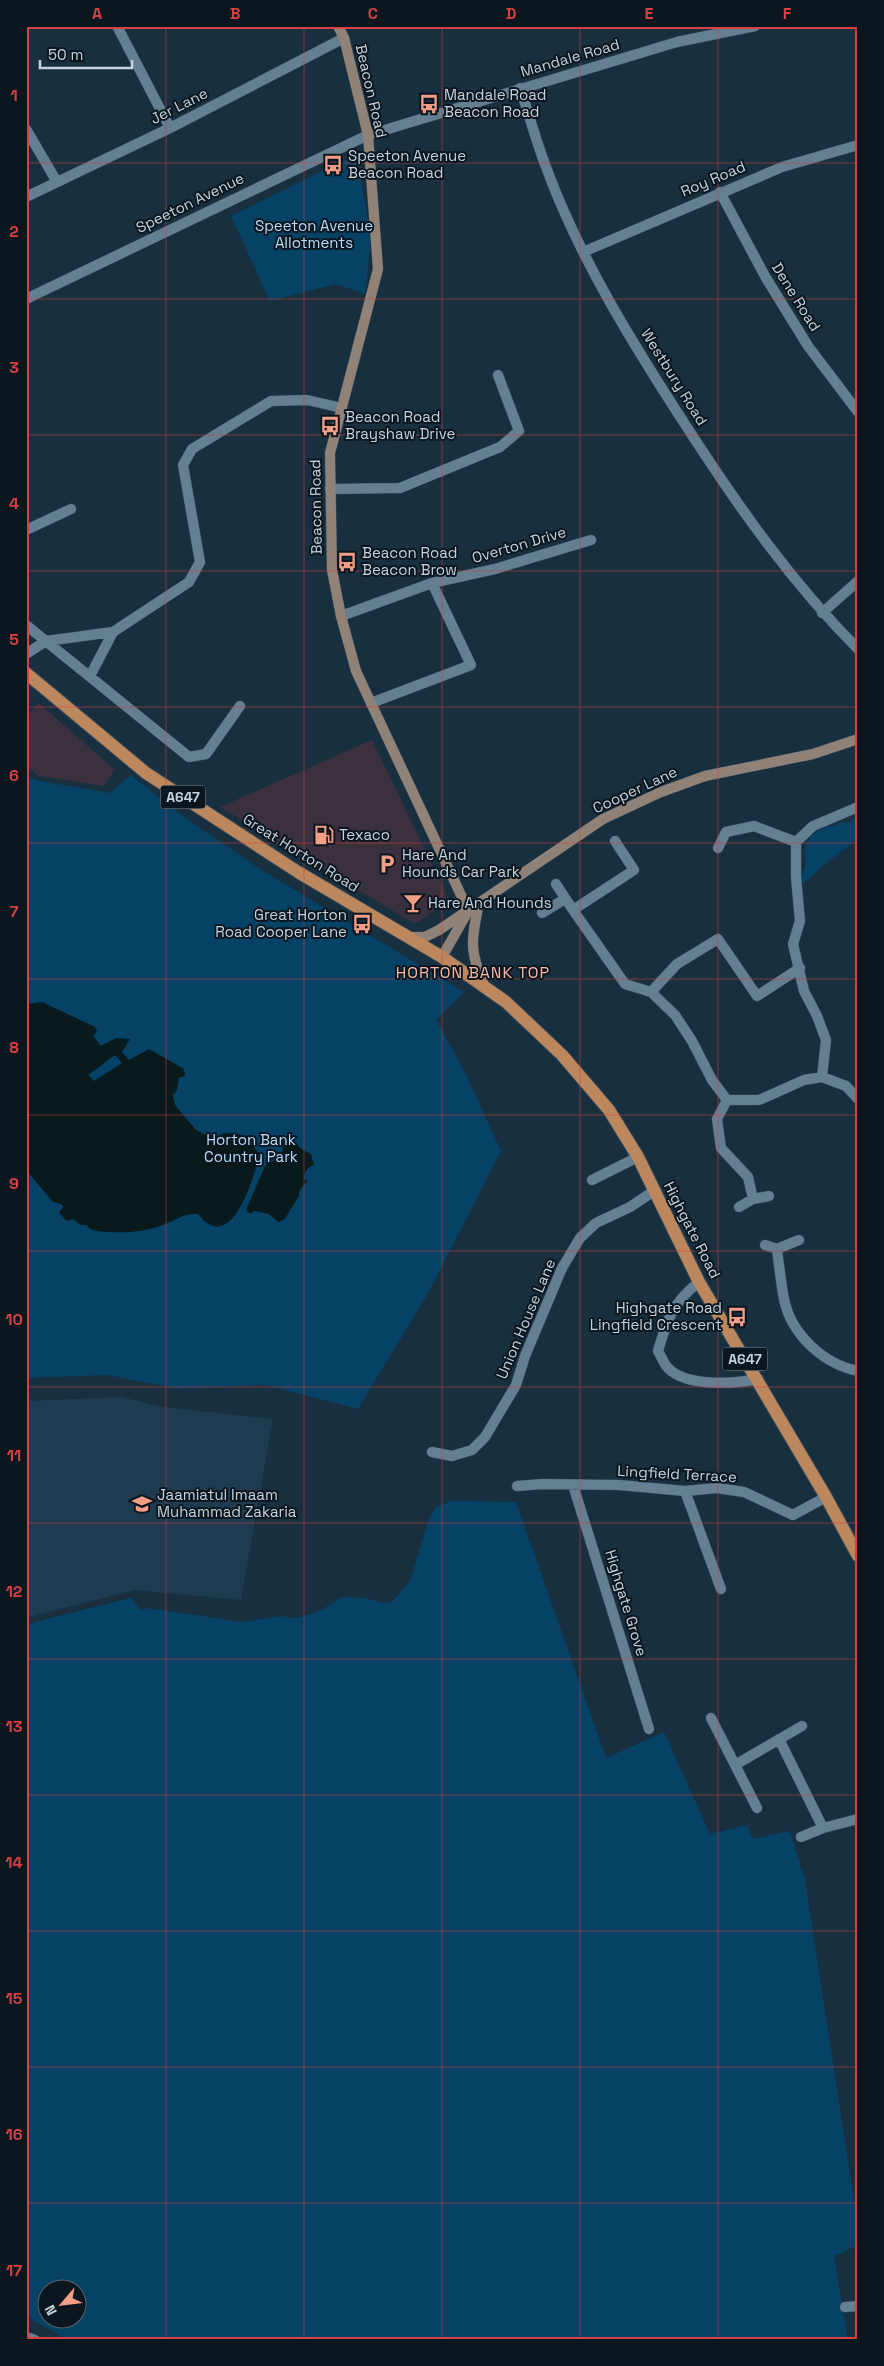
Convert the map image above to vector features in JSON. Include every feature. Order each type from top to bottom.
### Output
[{"type":"main road","name":"Beacon Road","points":[[338,26],[344,38],[368,135],[378,269],[330,452],[332,570],[341,616],[356,672],[468,910]]},
{"type":"main road","name":"Great Horton Road","points":[[26,673],[146,773],[298,872],[442,957],[485,987],[532,1025],[562,1055]]},
{"type":"main road","name":"Cooper Lane","points":[[442,957],[468,910],[603,819],[660,792],[705,776],[813,754],[858,739]]},
{"type":"main road","points":[[478,903],[471,946],[474,963],[485,987]]},
{"type":"main road","points":[[407,937],[425,937],[439,930],[468,910]]},
{"type":"main road","name":"Highgate Road","points":[[562,1055],[609,1110],[638,1158],[699,1282],[758,1379],[858,1556]]},
{"type":"street","points":[[117,26],[170,128]]},
{"type":"street","name":"Mandale Road","points":[[368,135],[678,42],[754,26]]},
{"type":"street","name":"Jer Lane","points":[[26,197],[170,128],[344,38]]},
{"type":"street","name":"Westbury Road","points":[[520,88],[546,168],[583,252],[620,321],[735,501],[822,613],[858,649]]},
{"type":"street","points":[[26,129],[57,182]]},
{"type":"street","name":"Speeton Avenue","points":[[26,299],[368,135]]},
{"type":"street","name":"Roy Road","points":[[583,252],[782,167],[858,145]]},
{"type":"street","name":"Dene Road","points":[[720,192],[766,278],[808,346],[858,412]]},
{"type":"street","points":[[330,489],[400,488],[500,447],[519,431],[498,375]]},
{"type":"street","points":[[26,654],[46,641],[113,632],[189,582],[200,562],[183,465],[192,449],[271,400],[306,400],[342,408]]},
{"type":"street","points":[[26,530],[71,508]]},
{"type":"street","name":"Overton Drive","points":[[341,616],[432,583],[495,569],[591,540]]},
{"type":"street","points":[[822,613],[858,581]]},
{"type":"street","points":[[371,703],[471,665],[432,583]]},
{"type":"street","points":[[26,625],[189,757],[206,754],[240,706]]},
{"type":"street","points":[[90,676],[113,632]]},
{"type":"street","points":[[822,1076],[826,1040],[817,1016],[804,991],[793,944],[800,921],[796,877],[796,842],[813,826],[858,807]]},
{"type":"street","points":[[718,848],[726,832],[754,826],[796,842]]},
{"type":"street","points":[[573,910],[634,870],[615,842]]},
{"type":"street","points":[[556,884],[625,984],[651,992],[675,1015],[692,1041],[712,1080],[727,1100]]},
{"type":"street","points":[[542,913],[565,899]]},
{"type":"street","points":[[651,992],[677,964],[718,939],[757,996],[800,968]]},
{"type":"street","points":[[727,1100],[759,1100],[804,1080],[822,1076],[846,1086],[858,1099]]},
{"type":"street","points":[[727,1100],[717,1119],[721,1148],[748,1177],[753,1199]]},
{"type":"street","points":[[592,1180],[638,1158]]},
{"type":"street","name":"Union House Lane","points":[[432,1452],[452,1456],[472,1450],[485,1437],[516,1385],[525,1356],[562,1268],[580,1238],[596,1223],[630,1206],[654,1191]]},
{"type":"street","points":[[739,1207],[753,1199],[768,1196]]},
{"type":"street","points":[[765,1245],[777,1249],[799,1240]]},
{"type":"street","points":[[777,1249],[784,1301],[791,1318],[802,1336],[821,1355],[836,1364],[858,1371]]},
{"type":"street","points":[[699,1282],[677,1302],[665,1327],[658,1351],[668,1368],[682,1376],[706,1382],[736,1384],[758,1379]]},
{"type":"street","name":"Highgate Grove","points":[[573,1485],[649,1729]]},
{"type":"street","name":"Lingfield Terrace","points":[[516,1486],[619,1485],[685,1491],[717,1488],[744,1492],[794,1515],[826,1497]]},
{"type":"street","points":[[685,1491],[721,1589]]},
{"type":"street","points":[[711,1718],[757,1808]]},
{"type":"street","points":[[735,1765],[802,1726]]},
{"type":"street","points":[[780,1739],[823,1828]]},
{"type":"street","points":[[801,1837],[823,1828],[858,1820]]},
{"type":"street","points":[[846,2308],[858,2306]]},
{"type":"street","points":[[26,2337],[35,2340]]},
{"type":"shaded area","points":[[39,703],[115,770],[104,786],[39,776],[26,766],[26,717]]},
{"type":"shaded area","points":[[372,740],[446,893],[447,902],[415,924],[220,807]]},
{"type":"shaded area","points":[[42,1002],[95,1027],[97,1032],[93,1036],[101,1046],[116,1038],[130,1039],[122,1052],[129,1060],[149,1049],[184,1069],[185,1076],[179,1078],[177,1090],[173,1095],[175,1105],[196,1130],[214,1139],[224,1133],[240,1134],[259,1153],[247,1194],[231,1220],[221,1226],[210,1225],[198,1214],[193,1214],[185,1215],[158,1227],[144,1230],[107,1232],[93,1230],[73,1219],[67,1221],[59,1213],[63,1207],[61,1204],[53,1202],[26,1170],[26,1004]],"holes":[[[115,1055],[122,1063],[94,1081],[88,1075]]]},
{"type":"shaded area","points":[[283,1140],[293,1142],[311,1154],[314,1165],[307,1170],[304,1179],[307,1181],[299,1191],[299,1196],[284,1220],[278,1222],[269,1214],[254,1211],[250,1214],[246,1210],[265,1166],[281,1154]]},
{"type":"shaded area","name":"Jaamiatul Imaam Muhammad Zakaria","points":[[121,1397],[163,1407],[273,1419],[241,1600],[135,1590],[26,1618],[26,1401]]},
{"type":"green space","name":"Speeton Avenue Allotments","points":[[347,159],[357,159],[369,225],[370,247],[365,294],[336,284],[270,301],[231,216]]},
{"type":"green space","name":"Horton Bank Country Park","points":[[26,774],[34,780],[110,793],[131,775],[184,817],[260,869],[464,992],[436,1020],[465,1072],[501,1151],[427,1295],[358,1409],[266,1385],[178,1389],[108,1375],[26,1378]]},
{"type":"green space","points":[[858,814],[858,839],[826,863],[803,884],[800,877],[805,864],[806,856],[804,850],[810,837],[827,823],[832,827],[839,823],[851,822]]},
{"type":"green space","points":[[451,1501],[516,1502],[606,1758],[664,1732],[710,1834],[747,1825],[753,1839],[790,1831],[805,1880],[858,2226],[858,2245],[834,2256],[848,2340],[68,2340],[47,2328],[88,2328],[88,2278],[38,2278],[38,2323],[26,2316],[26,1626],[131,1598],[140,1610],[147,1608],[243,1622],[281,1616],[297,1618],[320,1611],[342,1597],[364,1598],[384,1603],[392,1602],[410,1581],[429,1519],[435,1508]]},
{"type":"place","name":"Mandale Road Beacon Road","points":[[429,104]]},
{"type":"place","name":"Speeton Avenue Beacon Road","points":[[333,165]]},
{"type":"place","name":"Beacon Road Brayshaw Drive","points":[[330,426]]},
{"type":"place","name":"Beacon Road Beacon Brow","points":[[347,562]]},
{"type":"place","name":"Texaco","points":[[324,835]]},
{"type":"place","name":"Hare And Hounds Car Park","points":[[387,864]]},
{"type":"place","name":"Hare And Hounds","points":[[413,903]]},
{"type":"place","name":"Great Horton Road Cooper Lane","points":[[362,924]]},
{"type":"place","name":"Highgate Road Lingfield Crescent","points":[[737,1317]]},
{"type":"place","name":"Jaamiatul Imaam Muhammad Zakaria","points":[[142,1504]]},
{"type":"district","name":"HORTON BANK TOP","points":[[473,972]]}]
